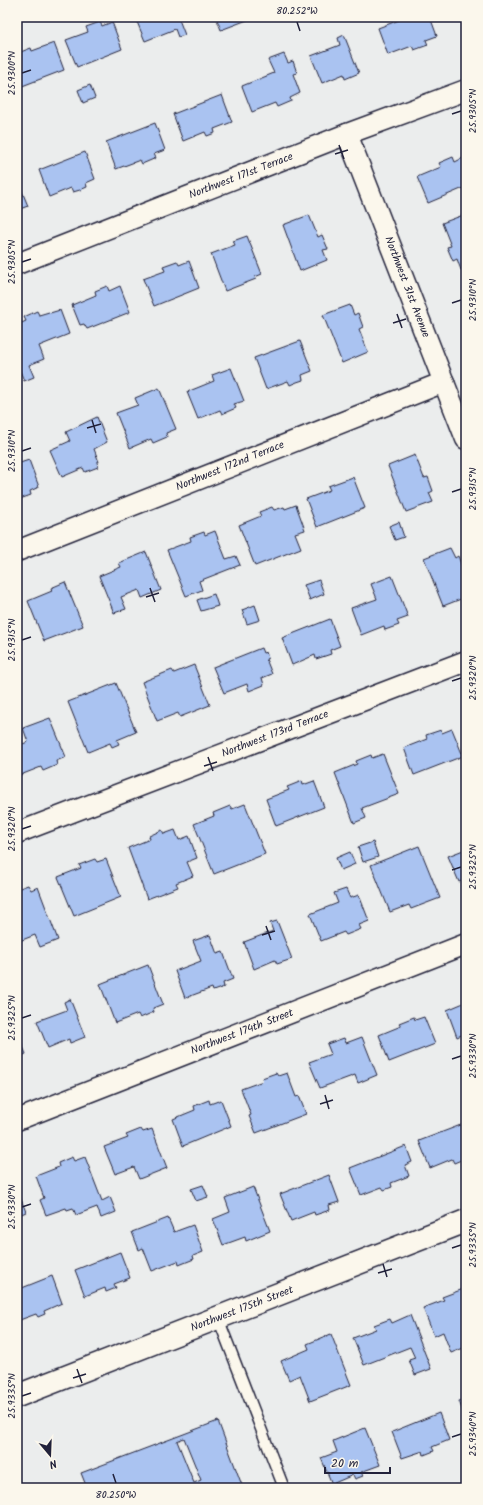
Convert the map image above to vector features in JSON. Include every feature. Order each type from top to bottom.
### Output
[{"type":"street","name":"Northwest 171st Terrace","points":[[17,264],[347,134],[466,90]]},
{"type":"street","name":"Northwest 31st Avenue","points":[[347,134],[466,439]]},
{"type":"street","name":"Northwest 172nd Terrace","points":[[17,551],[444,382]]},
{"type":"street","name":"Northwest 173rd Terrace","points":[[17,833],[466,661]]},
{"type":"street","name":"Northwest 174th Street","points":[[17,1120],[466,944]]},
{"type":"street","name":"Northwest 175th Street","points":[[17,1396],[466,1221]]},
{"type":"lane","points":[[218,1318],[284,1488]]},
{"type":"building","points":[[135,17],[178,17],[185,35],[178,37],[175,29],[145,41]]},
{"type":"building","points":[[216,17],[255,17],[221,30]]},
{"type":"building","points":[[407,17],[430,17],[437,36],[426,40],[428,45],[414,50],[412,46],[388,55],[378,28]]},
{"type":"building","points":[[100,22],[102,26],[112,22],[122,49],[77,67],[66,40],[88,32],[86,27]]},
{"type":"building","points":[[344,35],[359,73],[345,79],[344,74],[322,83],[311,56],[340,45],[338,38]]},
{"type":"building","points":[[54,43],[64,70],[17,88],[18,53],[31,48],[32,51]]},
{"type":"building","points":[[284,54],[288,63],[293,61],[297,73],[293,74],[300,93],[290,98],[291,101],[277,107],[275,103],[252,112],[242,86],[274,73],[268,60]]},
{"type":"building","points":[[90,85],[95,98],[83,103],[78,90]]},
{"type":"building","points":[[222,95],[232,122],[214,129],[215,133],[207,136],[205,132],[183,141],[173,114]]},
{"type":"building","points":[[155,123],[165,150],[154,154],[156,158],[142,164],[140,160],[116,169],[106,142]]},
{"type":"building","points":[[85,152],[95,179],[86,183],[87,187],[80,190],[73,192],[71,188],[49,197],[39,170]]},
{"type":"building","points":[[453,157],[455,162],[465,157],[466,187],[428,203],[417,177],[441,167],[439,163]]},
{"type":"building","points":[[17,179],[28,206],[17,210]]},
{"type":"building","points":[[466,214],[466,268],[461,270],[457,259],[453,261],[447,247],[451,246],[442,223]]},
{"type":"building","points":[[309,215],[318,237],[322,235],[328,249],[323,250],[327,260],[300,271],[283,225]]},
{"type":"building","points":[[247,236],[262,274],[255,277],[256,279],[225,291],[211,254],[235,245],[233,241]]},
{"type":"building","points":[[177,261],[179,265],[189,261],[199,288],[154,306],[143,279],[165,271],[163,266]]},
{"type":"building","points":[[107,286],[109,291],[120,286],[130,312],[87,329],[84,324],[80,325],[72,305],[96,295],[95,291]]},
{"type":"building","points":[[350,305],[354,315],[358,313],[363,327],[359,329],[368,352],[342,363],[323,315]]},
{"type":"building","points":[[60,310],[69,334],[39,346],[44,359],[29,365],[34,377],[24,381],[17,363],[17,325],[26,321],[24,317],[37,311],[39,315]]},
{"type":"building","points":[[300,341],[312,371],[302,375],[303,380],[290,385],[288,381],[266,389],[254,358]]},
{"type":"building","points":[[231,368],[244,401],[234,404],[236,408],[222,414],[220,410],[198,419],[187,392],[214,381],[212,375]]},
{"type":"building","points":[[159,388],[176,429],[166,433],[167,437],[153,443],[151,439],[130,448],[116,413],[138,405],[135,398]]},
{"type":"building","points":[[97,417],[107,442],[94,449],[99,462],[97,462],[98,467],[85,472],[83,468],[62,477],[50,450],[70,441],[66,432]]},
{"type":"building","points":[[415,455],[424,478],[428,477],[433,491],[429,493],[433,502],[406,512],[388,466]]},
{"type":"building","points":[[17,456],[20,463],[29,460],[39,487],[30,491],[31,495],[17,500]]},
{"type":"building","points":[[353,477],[365,508],[317,527],[306,499],[330,490],[328,486]]},
{"type":"building","points":[[296,505],[305,530],[295,533],[301,548],[255,566],[239,525],[261,516],[259,512],[272,507],[274,510],[284,507],[285,509]]},
{"type":"building","points":[[399,522],[404,537],[395,540],[389,526]]},
{"type":"building","points":[[215,531],[226,559],[236,556],[240,565],[199,581],[202,590],[186,596],[167,550],[191,541],[190,537],[204,532],[205,535]]},
{"type":"building","points":[[450,548],[455,558],[458,556],[464,572],[461,573],[466,587],[466,597],[443,606],[424,558]]},
{"type":"building","points":[[146,552],[161,590],[142,598],[139,590],[121,597],[126,609],[114,613],[99,576],[121,567],[119,563]]},
{"type":"building","points":[[392,576],[408,617],[397,621],[399,625],[385,630],[384,626],[361,635],[351,608],[377,599],[371,584]]},
{"type":"building","points":[[319,580],[324,594],[310,600],[304,585]]},
{"type":"building","points":[[65,582],[83,626],[44,641],[28,601],[52,591],[51,588]]},
{"type":"building","points":[[214,594],[218,606],[201,611],[197,600]]},
{"type":"building","points":[[255,605],[260,620],[247,624],[242,610]]},
{"type":"building","points":[[330,619],[340,646],[330,650],[331,654],[316,659],[315,655],[292,665],[282,638]]},
{"type":"building","points":[[261,648],[263,653],[266,652],[268,658],[266,659],[272,674],[262,678],[264,685],[249,691],[247,684],[224,693],[213,667]]},
{"type":"building","points":[[194,665],[210,705],[180,717],[178,713],[157,721],[142,682],[172,670],[174,673]]},
{"type":"building","points":[[116,683],[136,732],[117,740],[119,744],[112,747],[110,743],[88,752],[68,702]]},
{"type":"building","points":[[50,718],[66,757],[56,761],[57,765],[43,771],[41,767],[18,776],[17,746],[28,742],[23,728]]},
{"type":"building","points":[[452,729],[463,756],[414,775],[404,748],[427,739],[426,735],[441,730],[442,733]]},
{"type":"building","points":[[383,754],[399,794],[362,808],[366,818],[354,823],[335,773],[357,764],[356,761],[371,755],[372,758]]},
{"type":"building","points":[[302,781],[303,785],[314,781],[324,807],[276,826],[266,799],[289,790],[287,787]]},
{"type":"building","points":[[245,804],[265,854],[214,874],[194,824],[214,816],[213,813],[230,806],[232,809]]},
{"type":"building","points":[[162,830],[164,834],[175,830],[179,840],[189,836],[197,858],[187,862],[193,876],[176,883],[178,887],[147,899],[128,848],[150,839],[149,836]]},
{"type":"building","points":[[373,842],[378,857],[363,862],[358,847]]},
{"type":"building","points":[[419,846],[440,898],[411,909],[409,905],[390,912],[371,865]]},
{"type":"building","points":[[466,849],[466,879],[459,882],[448,856]]},
{"type":"building","points":[[350,852],[355,864],[341,870],[336,858]]},
{"type":"building","points":[[95,859],[97,862],[106,859],[121,897],[74,916],[58,877],[81,868],[79,865]]},
{"type":"building","points":[[28,885],[31,890],[38,887],[58,940],[40,947],[35,935],[17,942],[17,889]]},
{"type":"building","points":[[346,889],[350,898],[359,895],[369,921],[359,925],[361,929],[346,935],[344,932],[321,941],[310,914],[338,903],[334,893]]},
{"type":"building","points":[[277,921],[292,959],[277,964],[275,960],[254,969],[244,942],[273,931],[270,923]]},
{"type":"building","points":[[210,935],[217,954],[223,952],[233,979],[223,983],[224,987],[213,991],[212,988],[185,998],[175,971],[201,961],[193,941]]},
{"type":"building","points":[[148,965],[163,1004],[153,1008],[154,1012],[140,1018],[138,1014],[115,1023],[100,984]]},
{"type":"building","points":[[70,999],[85,1037],[70,1043],[69,1039],[48,1048],[37,1021],[67,1010],[64,1002]]},
{"type":"building","points":[[466,1002],[466,1033],[457,1037],[447,1010]]},
{"type":"building","points":[[414,1017],[415,1020],[424,1017],[435,1044],[389,1062],[379,1035],[401,1026],[399,1023]]},
{"type":"building","points":[[17,1032],[26,1054],[17,1058]]},
{"type":"building","points":[[362,1037],[377,1075],[358,1083],[355,1075],[320,1088],[309,1062],[331,1054],[327,1044],[344,1038],[346,1043]]},
{"type":"building","points":[[276,1073],[278,1076],[287,1073],[296,1097],[299,1096],[306,1114],[256,1133],[241,1089],[263,1081],[262,1078]]},
{"type":"building","points":[[209,1100],[210,1104],[221,1100],[231,1126],[183,1146],[173,1119],[195,1110],[194,1106]]},
{"type":"building","points":[[466,1123],[466,1158],[454,1163],[452,1159],[430,1168],[419,1141]]},
{"type":"building","points":[[141,1129],[143,1132],[152,1129],[167,1168],[139,1179],[134,1167],[115,1174],[104,1147],[128,1138],[126,1135]]},
{"type":"building","points":[[406,1146],[412,1162],[405,1165],[409,1176],[391,1183],[392,1187],[384,1190],[382,1187],[361,1195],[350,1168]]},
{"type":"building","points":[[72,1157],[74,1161],[85,1157],[102,1201],[110,1197],[116,1212],[101,1218],[97,1207],[76,1215],[73,1208],[67,1210],[66,1208],[46,1215],[40,1200],[44,1198],[36,1176],[59,1167],[58,1163]]},
{"type":"building","points":[[329,1175],[339,1202],[329,1205],[330,1210],[315,1215],[314,1212],[291,1221],[280,1194]]},
{"type":"building","points":[[203,1185],[208,1197],[196,1201],[191,1189]]},
{"type":"building","points":[[253,1187],[270,1231],[246,1241],[245,1237],[223,1245],[213,1219],[230,1212],[225,1198]]},
{"type":"building","points":[[17,1189],[26,1212],[17,1216]]},
{"type":"building","points":[[168,1218],[174,1232],[193,1225],[203,1252],[193,1256],[194,1259],[179,1265],[178,1261],[152,1271],[143,1248],[139,1250],[132,1232]]},
{"type":"building","points":[[120,1252],[130,1278],[114,1284],[116,1288],[106,1292],[105,1288],[85,1296],[75,1270]]},
{"type":"building","points":[[52,1276],[62,1303],[44,1311],[45,1314],[38,1317],[36,1314],[17,1321],[17,1290]]},
{"type":"building","points":[[466,1288],[466,1347],[451,1353],[443,1332],[434,1336],[423,1308],[444,1300],[442,1297]]},
{"type":"building","points":[[410,1315],[431,1369],[415,1375],[409,1360],[415,1358],[410,1347],[364,1365],[353,1338],[376,1329],[374,1325],[390,1319],[392,1323]]},
{"type":"building","points":[[331,1334],[351,1385],[310,1401],[300,1375],[289,1380],[281,1361],[309,1349],[307,1344]]},
{"type":"building","points":[[466,1398],[466,1420],[459,1401]]},
{"type":"building","points":[[439,1413],[449,1440],[432,1447],[434,1451],[424,1455],[423,1451],[402,1458],[392,1432]]},
{"type":"building","points":[[218,1421],[243,1488],[87,1488],[81,1473]],"holes":[[[184,1438],[201,1480],[194,1483],[177,1441]]]},
{"type":"building","points":[[365,1428],[380,1465],[361,1472],[363,1476],[355,1479],[353,1475],[332,1484],[321,1458],[337,1452],[333,1441]]}]
